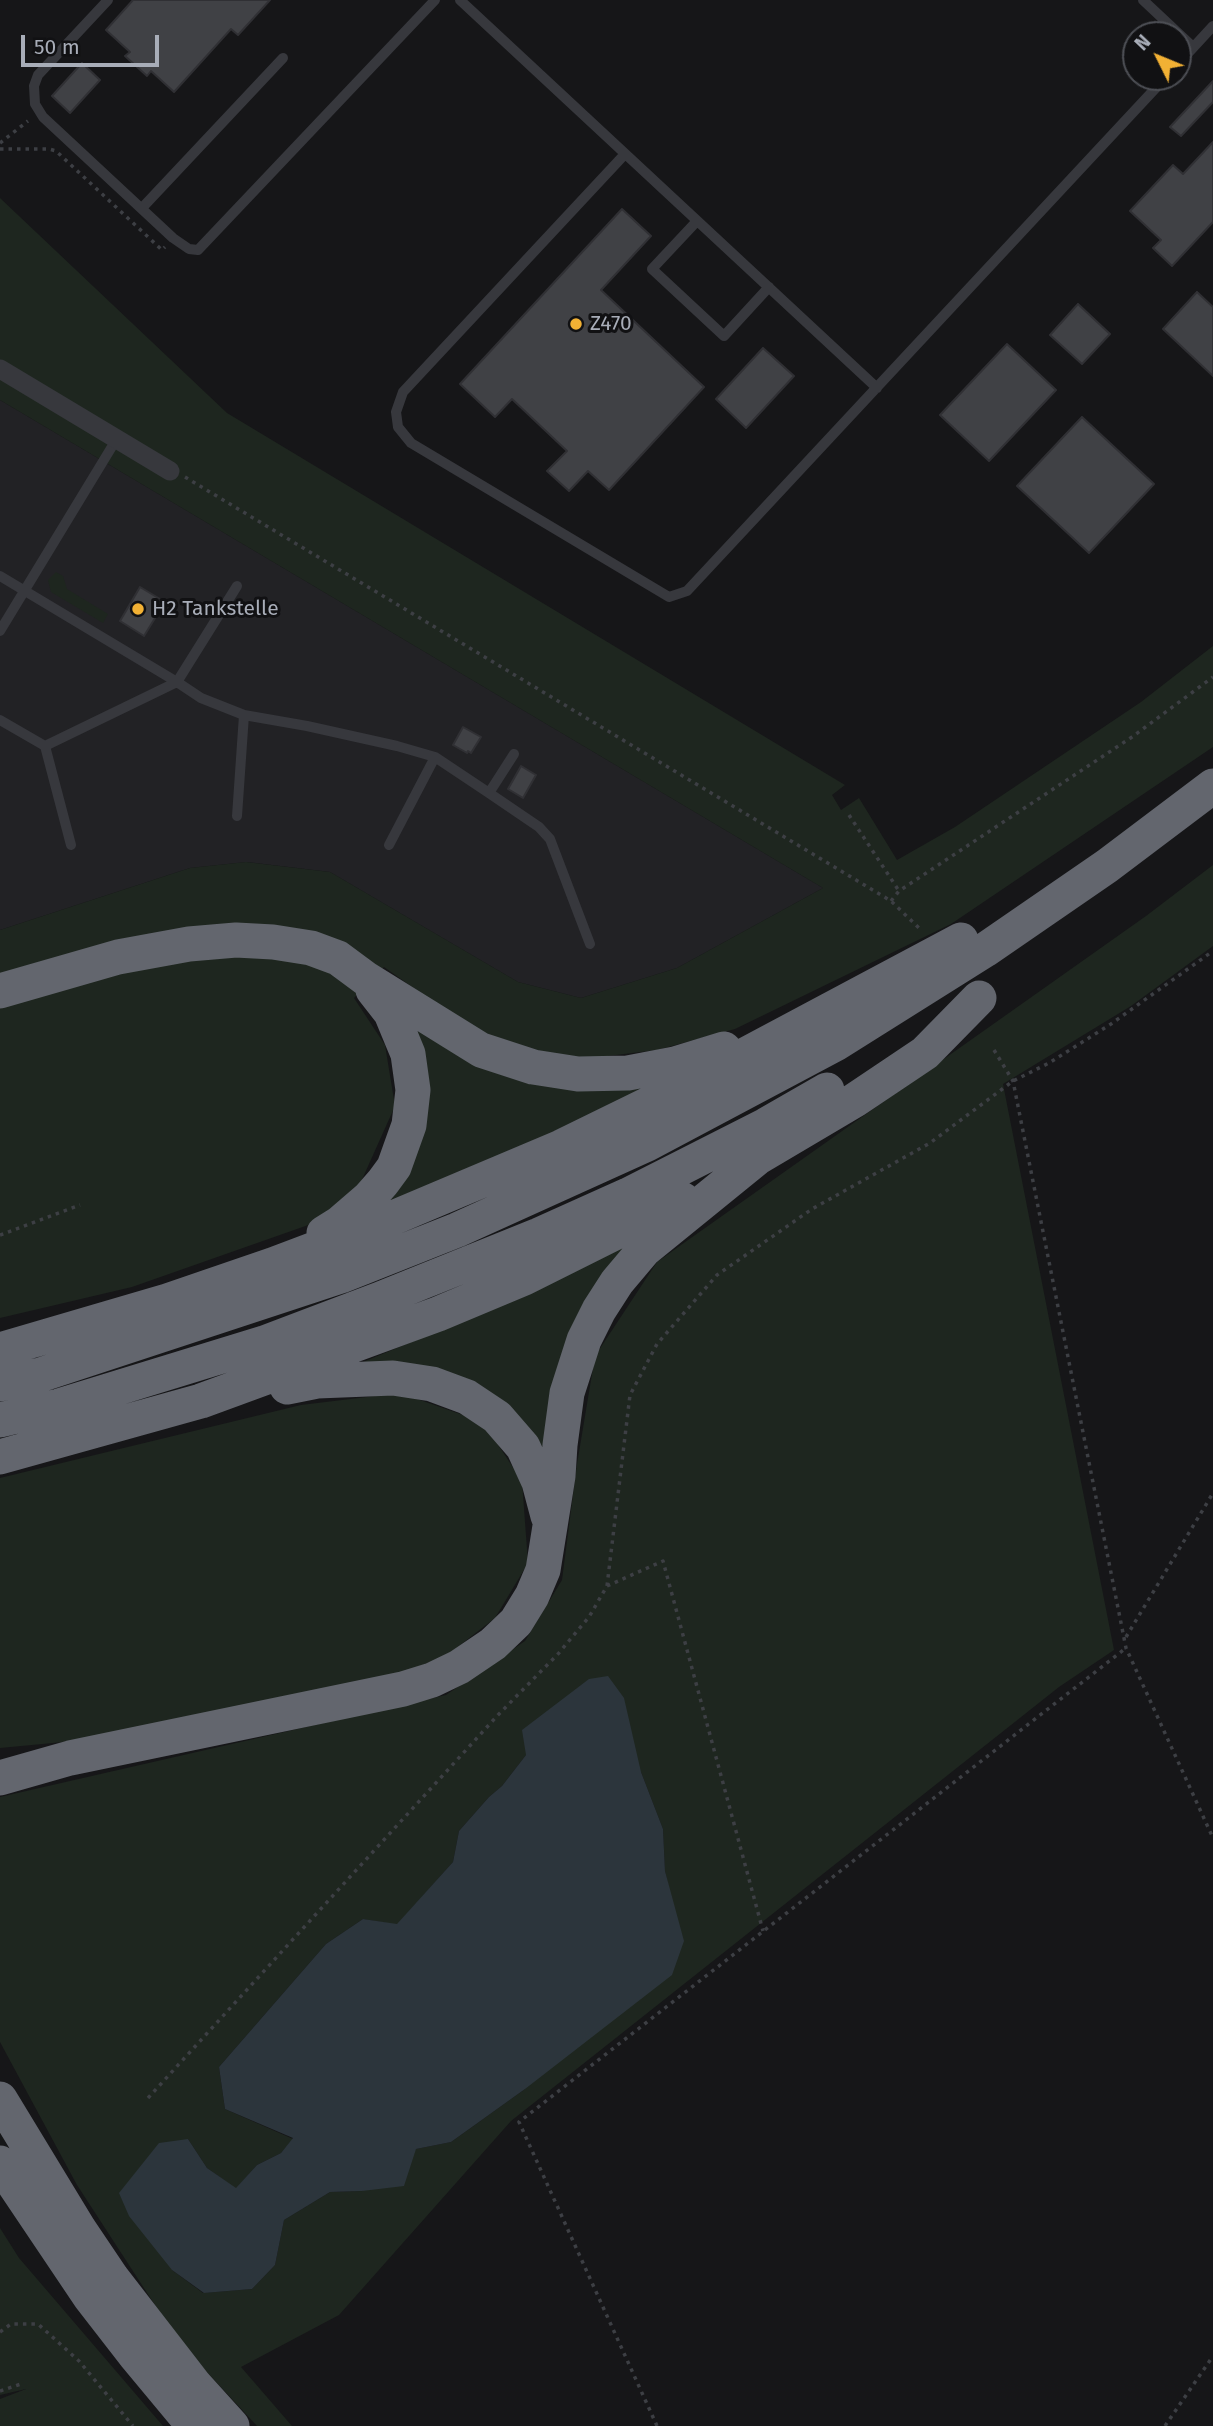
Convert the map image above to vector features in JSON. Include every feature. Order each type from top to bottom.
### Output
[{"type":"highway","points":[[0,1384],[40,1375],[341,1276],[457,1230],[647,1144],[837,1043],[985,950],[1107,866],[1213,786]]},
{"type":"highway","points":[[0,1350],[167,1301],[272,1265],[362,1231],[561,1147],[798,1028],[973,934],[1053,884],[1107,866]]},
{"type":"highway","points":[[0,991],[118,957],[190,944],[236,940],[311,948],[338,958],[365,978],[481,1050],[533,1067],[578,1074],[628,1073],[675,1064],[798,1028]]},
{"type":"highway","points":[[272,1265],[340,1223],[369,1198],[394,1167],[402,1148],[412,1110],[413,1090],[408,1055],[391,1013],[365,978]]},
{"type":"highway","points":[[0,1420],[60,1406],[264,1343],[539,1235],[628,1195],[765,1125],[858,1073],[979,998],[925,1053],[855,1100],[757,1159],[608,1238],[438,1314],[201,1401],[0,1457]]},
{"type":"highway","points":[[0,1778],[70,1758],[369,1697],[432,1680],[459,1667],[494,1644],[516,1622],[532,1596],[543,1570],[558,1476],[567,1393],[584,1340],[599,1310],[617,1282],[644,1250],[757,1159]]},
{"type":"highway","points":[[201,1401],[317,1381],[346,1379],[411,1380],[450,1390],[490,1411],[523,1447],[539,1482],[550,1524]]},
{"type":"highway","points":[[0,1758],[70,1758]]},
{"type":"highway","points":[[0,2099],[112,2278],[194,2384],[232,2426]]},
{"type":"highway","points":[[0,2163],[90,2297],[194,2426]]},
{"type":"street","points":[[0,369],[170,471]]},
{"type":"lane","points":[[108,0],[38,75],[34,86],[35,104],[43,117],[173,238],[189,249],[198,250],[435,0]]},
{"type":"lane","points":[[460,0],[877,388]]},
{"type":"lane","points":[[1143,0],[1193,47],[1213,26]]},
{"type":"lane","points":[[142,208],[283,58]]},
{"type":"lane","points":[[625,154],[403,392],[396,412],[398,427],[411,443],[669,597],[687,591],[1153,91]]},
{"type":"lane","points":[[697,221],[652,269],[724,336],[769,287]]},
{"type":"lane","points":[[0,631],[116,440]]},
{"type":"lane","points":[[0,576],[201,698],[244,715],[307,726],[435,757],[539,827],[550,839],[590,944]]},
{"type":"lane","points":[[45,746],[177,682],[237,586]]},
{"type":"lane","points":[[237,816],[244,715]]},
{"type":"lane","points":[[0,720],[45,746],[71,845]]},
{"type":"lane","points":[[489,793],[514,754]]},
{"type":"lane","points":[[388,845],[435,757]]},
{"type":"path","points":[[0,144],[39,111]]},
{"type":"path","points":[[0,149],[55,151],[162,250],[173,238]]},
{"type":"path","points":[[170,471],[198,485],[891,901],[919,928]]},
{"type":"path","points":[[891,901],[899,891],[1132,737],[1213,677]]},
{"type":"path","points":[[849,815],[899,891]]},
{"type":"path","points":[[148,2098],[558,1654],[589,1617],[607,1586],[630,1395],[657,1344],[717,1275],[812,1209],[930,1143],[1013,1082],[1111,1024],[1213,951]]},
{"type":"path","points":[[994,1050],[1013,1082],[1126,1648],[1213,1838]]},
{"type":"path","points":[[0,1235],[80,1205]]},
{"type":"path","points":[[1125,1637],[1213,1493]]},
{"type":"path","points":[[607,1586],[663,1561],[764,1931]]},
{"type":"path","points":[[657,2426],[519,2122],[1126,1648]]},
{"type":"path","points":[[0,2332],[11,2324],[38,2325],[79,2361],[133,2426]]},
{"type":"path","points":[[1165,2426],[1213,2356]]},
{"type":"path","points":[[0,2391],[24,2383]]},
{"type":"shaded area","points":[[0,198],[227,413],[845,785],[832,795],[841,810],[859,798],[897,860],[955,827],[1141,702],[1213,646],[1213,747],[951,924],[735,1029],[657,1050],[575,1060],[525,1049],[470,1028],[384,967],[354,998],[385,1045],[395,1106],[360,1184],[314,1223],[132,1287],[0,1318],[0,930],[190,868],[246,862],[330,872],[518,982],[581,998],[677,968],[823,888],[0,400]]},
{"type":"shaded area","points":[[0,400],[823,888],[677,968],[581,998],[518,982],[330,872],[247,862],[190,868],[0,930]]},
{"type":"shaded area","points":[[56,572],[63,576],[67,589],[108,614],[103,623],[51,592],[48,580]]},
{"type":"shaded area","points":[[1213,865],[1213,946],[1131,1006],[1003,1084],[1114,1650],[1059,1687],[511,2121],[339,2315],[241,2367],[292,2426],[257,2426],[179,2342],[77,2185],[0,2042],[0,1797],[446,1695],[525,1641],[562,1580],[595,1356],[657,1262],[1146,916]],"holes":[[[526,1755],[641,1772],[663,1829],[665,1871],[669,1888],[525,2089],[451,2142],[416,2149],[362,2191],[330,2192],[284,2220],[275,2265],[252,2289],[203,2293],[172,2270],[188,2139],[207,2168],[236,2189],[257,2165],[281,2153],[293,2139],[225,2109],[219,2067],[326,1944],[363,1919],[397,1925],[453,1862],[459,1831],[502,1786]]]},
{"type":"shaded area","points":[[408,1028],[657,1084],[538,1142],[390,1204]]},
{"type":"shaded area","points":[[635,1241],[552,1455],[528,1440],[363,1362],[450,1326]]},
{"type":"shaded area","points":[[400,1393],[483,1422],[522,1481],[528,1563],[495,1618],[446,1656],[378,1682],[74,1741],[0,1748],[0,1478],[301,1405]]},
{"type":"shaded area","points":[[608,1676],[624,1698],[641,1772],[663,1829],[665,1871],[684,1941],[672,1975],[525,2089],[451,2142],[416,2149],[404,2186],[330,2192],[284,2220],[275,2265],[252,2289],[204,2293],[172,2270],[129,2216],[119,2193],[159,2143],[188,2139],[207,2168],[236,2188],[257,2165],[281,2153],[293,2138],[225,2109],[219,2067],[326,1944],[363,1919],[397,1924],[453,1862],[459,1831],[502,1786],[526,1755],[522,1730],[589,1679]]},
{"type":"shaded area","points":[[0,2228],[19,2258],[163,2426],[0,2426],[0,2399],[26,2389],[0,2395]]},
{"type":"building","points":[[133,0],[270,0],[238,35],[231,29],[174,92],[151,71],[147,76],[125,56],[130,52],[106,30]]},
{"type":"building","points":[[82,63],[100,80],[70,113],[52,96]]},
{"type":"building","points":[[1213,81],[1213,102],[1181,136],[1170,127]]},
{"type":"building","points":[[1213,142],[1213,222],[1172,266],[1153,248],[1161,240],[1130,211],[1173,165],[1183,174]]},
{"type":"building","name":"Z470","points":[[622,209],[651,236],[601,290],[704,387],[609,490],[588,471],[569,491],[547,471],[567,451],[512,399],[495,417],[460,384]]},
{"type":"building","points":[[1197,292],[1213,307],[1213,376],[1163,329]]},
{"type":"building","points":[[1078,304],[1110,334],[1082,364],[1050,335]]},
{"type":"building","points":[[1007,344],[1056,390],[989,461],[940,415]]},
{"type":"building","points":[[763,348],[794,376],[746,428],[716,399]]},
{"type":"building","points":[[1082,417],[1154,484],[1089,553],[1017,486]]},
{"type":"building","points":[[140,587],[165,602],[144,636],[120,621]]},
{"type":"building","points":[[463,727],[481,737],[471,753],[453,745]]},
{"type":"building","points":[[521,766],[536,775],[523,798],[508,789]]},
{"type":"place","name":"Z470","points":[[576,324]]},
{"type":"place","name":"H2 Tankstelle","points":[[138,609]]}]
